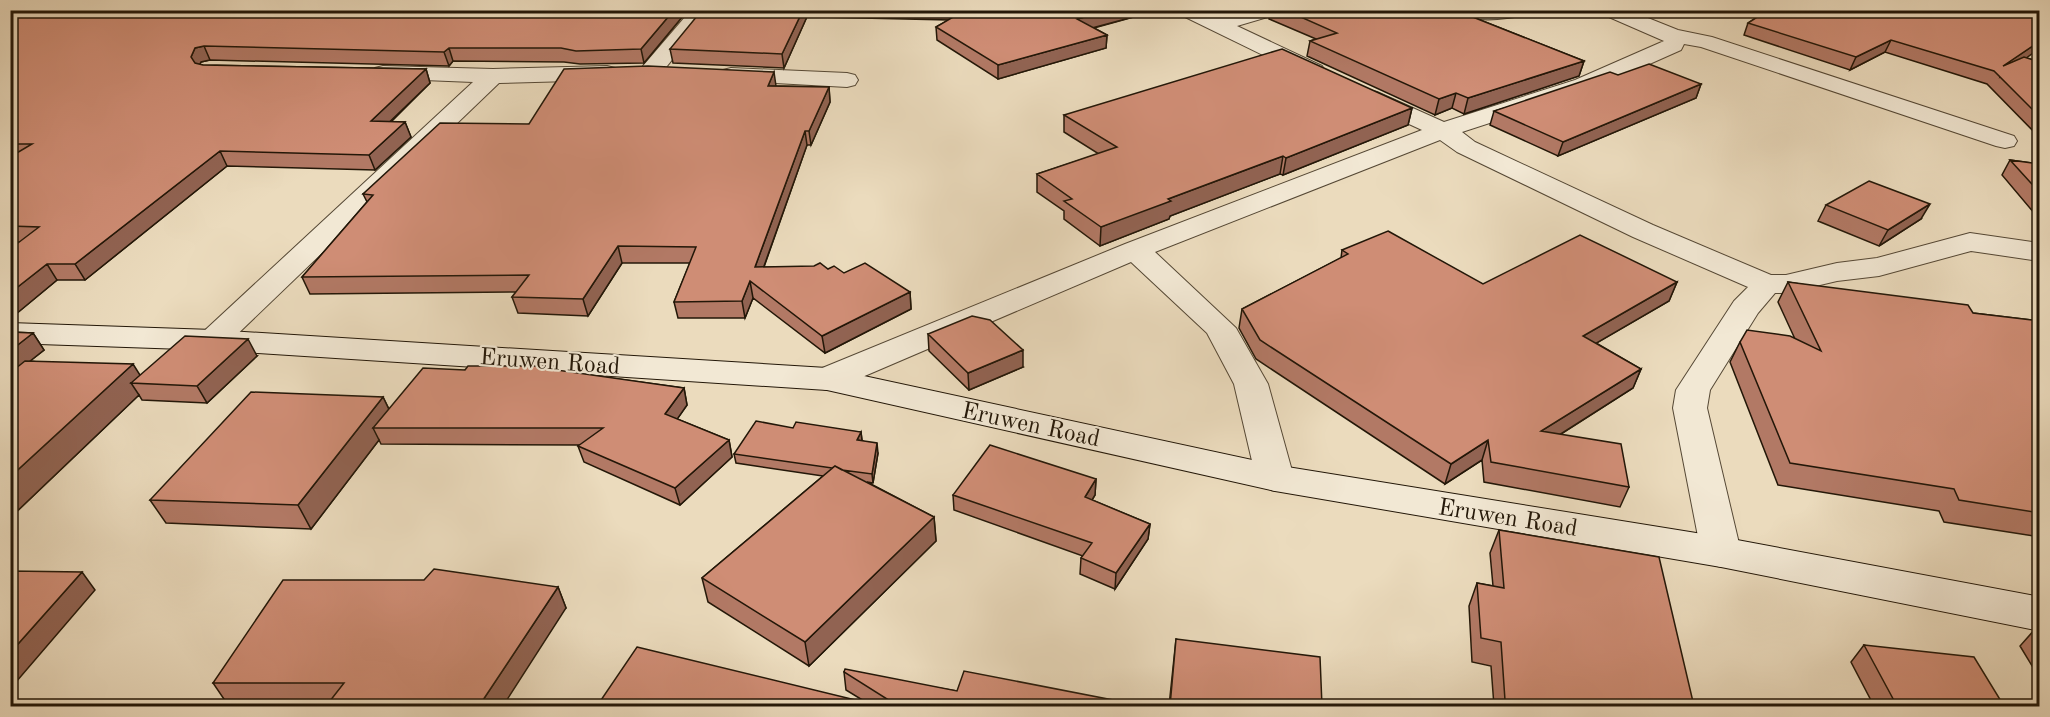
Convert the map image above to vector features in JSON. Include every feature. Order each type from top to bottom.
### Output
[{"type":"street","points":[[651,71],[702,10]]},
{"type":"street","points":[[1186,10],[1216,26],[1443,130],[1466,147],[1632,226],[1767,284],[1786,284],[1837,272],[1880,267],[1970,242],[2040,252]]},
{"type":"street","points":[[1216,26],[1271,10]]},
{"type":"street","points":[[1455,10],[1486,14],[1521,10]]},
{"type":"street","points":[[1609,10],[1673,36],[1705,41],[2005,141]]},
{"type":"street","points":[[827,379],[1135,250],[1443,130],[1583,85],[1673,45],[1675,41],[1673,36]]},
{"type":"street","points":[[363,72],[493,76],[674,72]]},
{"type":"street","points":[[709,74],[847,80]]},
{"type":"street","points":[[213,340],[493,76]]},
{"type":"street","points":[[1135,250],[1220,328],[1251,384],[1275,478]]},
{"type":"street","points":[[1721,552],[1690,408],[1691,399],[1693,390],[1745,308],[1767,284]]},
{"type":"street","name":"Eruwen Road","points":[[10,333],[213,340],[827,379],[1275,478],[1721,552],[2040,614]]},
{"type":"building","points":[[16,10],[674,10],[641,49],[576,51],[561,48],[449,48],[444,52],[204,46],[195,48],[191,57],[195,63],[203,65],[426,69],[371,121],[405,122],[369,155],[220,151],[75,264],[47,264],[10,293],[10,249],[39,227],[10,226],[10,157],[32,144],[10,144],[10,12]]},
{"type":"building","points":[[702,10],[803,10],[782,54],[670,49]]},
{"type":"building","points":[[965,10],[1111,10],[1077,19],[1107,35],[998,65],[936,27]]},
{"type":"building","points":[[1285,10],[1455,10],[1584,61],[1468,98],[1456,93],[1439,99],[1310,41],[1337,33]]},
{"type":"building","points":[[1768,10],[2040,10],[2040,41],[2003,66],[2024,57],[2040,62],[2040,117],[1994,71],[1891,40],[1856,57],[1748,23]]},
{"type":"building","points":[[1282,49],[1412,108],[1286,158],[1283,156],[1168,199],[1171,201],[1101,227],[1064,201],[1072,199],[1037,174],[1117,147],[1064,115]]},
{"type":"building","points":[[1649,64],[1701,84],[1563,142],[1494,111],[1610,72],[1618,75]]},
{"type":"building","points":[[648,66],[774,72],[768,86],[829,87],[809,131],[805,131],[755,267],[814,266],[820,263],[828,269],[834,266],[844,273],[865,263],[910,292],[822,336],[750,281],[742,301],[674,302],[696,247],[618,246],[583,299],[512,297],[529,275],[302,277],[373,195],[363,194],[440,123],[529,124],[564,69]]},
{"type":"building","points":[[2010,160],[2040,164],[2040,193]]},
{"type":"building","points":[[1869,181],[1930,204],[1888,230],[1826,205]]},
{"type":"building","points":[[1388,231],[1483,284],[1580,235],[1677,282],[1583,336],[1641,369],[1541,431],[1621,444],[1629,487],[1491,462],[1488,440],[1451,464],[1260,340],[1242,309],[1348,254],[1342,250]]},
{"type":"building","points":[[1788,282],[1968,305],[1973,313],[2040,321],[2040,513],[1959,500],[1954,489],[1790,463],[1740,342],[1747,330],[1790,336],[1821,351]]},
{"type":"building","points":[[972,316],[990,320],[1023,350],[968,373],[928,334]]},
{"type":"building","points":[[10,332],[33,333],[10,351]]},
{"type":"building","points":[[185,336],[248,339],[197,386],[131,383]]},
{"type":"building","points":[[25,361],[133,364],[10,477],[10,373]]},
{"type":"building","points":[[468,366],[558,366],[556,370],[684,388],[665,414],[729,440],[675,488],[578,446],[603,428],[373,428],[423,368],[465,370]]},
{"type":"building","points":[[251,392],[383,397],[298,505],[150,500]]},
{"type":"building","points":[[756,421],[793,428],[796,422],[861,432],[857,440],[877,443],[872,474],[842,470],[835,466],[832,468],[734,454]]},
{"type":"building","points":[[990,445],[1096,479],[1085,497],[1150,524],[1116,573],[1081,558],[1092,543],[953,495]]},
{"type":"building","points":[[835,466],[934,517],[805,642],[702,578]]},
{"type":"building","points":[[1499,530],[1659,557],[1694,706],[1536,706],[1505,700],[1501,642],[1481,638],[1477,583],[1504,588]]},
{"type":"building","points":[[434,569],[558,587],[479,706],[326,706],[344,683],[213,683],[283,580],[424,580]]},
{"type":"building","points":[[10,571],[82,572],[10,653]]},
{"type":"building","points":[[1176,639],[1320,657],[1322,706],[1170,706]]},
{"type":"building","points":[[1864,645],[1974,657],[2004,706],[1897,706]]},
{"type":"building","points":[[637,647],[880,706],[614,706],[599,703]]},
{"type":"building","points":[[845,669],[957,691],[964,671],[1144,706],[898,706],[844,672]]}]
